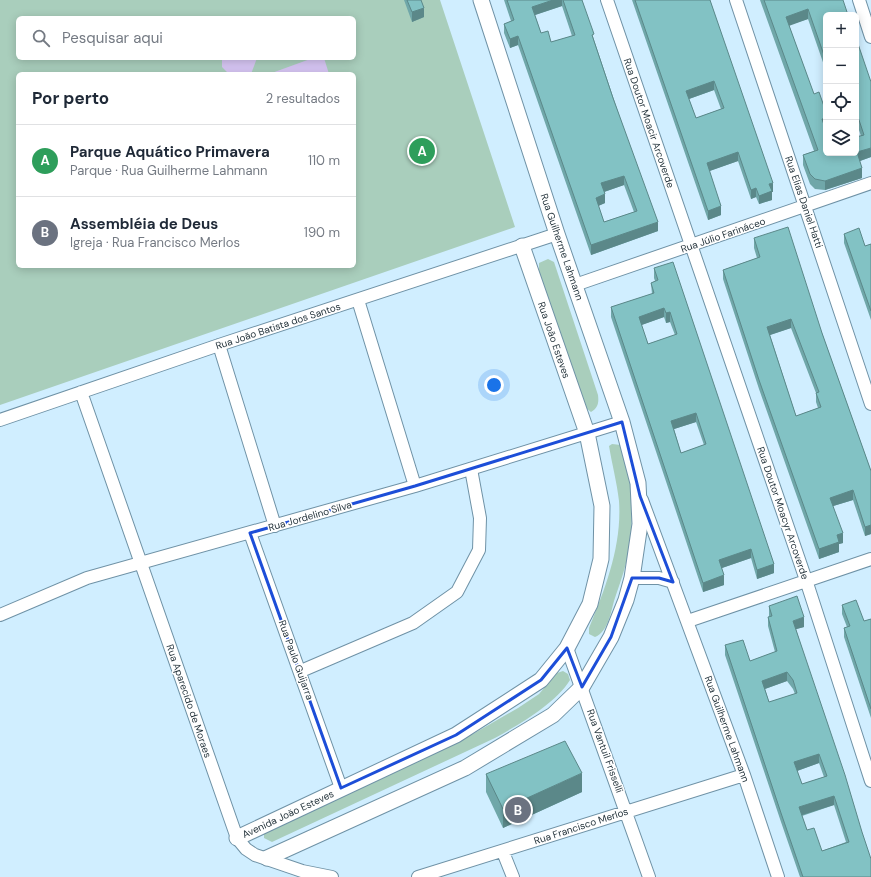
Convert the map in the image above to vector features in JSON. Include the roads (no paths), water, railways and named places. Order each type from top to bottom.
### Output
[{"type":"street","name":"Rua Guilherme Lahmann","points":[[481,0],[557,234],[622,422],[640,496],[688,621],[744,775],[778,877]]},
{"type":"street","name":"Rua Doutor Moacir Arcoverde","points":[[606,0],[692,246]]},
{"type":"street","name":"Rua Elias Daniel Hatti","points":[[736,0],[871,404]]},
{"type":"street","points":[[859,0],[871,38]]},
{"type":"street","name":"Rua Júlio Farináceo","points":[[575,285],[806,207],[871,183]]},
{"type":"street","name":"Rua João Batista dos Santos","points":[[0,420],[220,345],[557,234]]},
{"type":"street","name":"Rua João Esteves","points":[[522,246],[587,433]]},
{"type":"street","name":"Rua Doutor Moacyr Arcoverde","points":[[692,246],[806,580],[871,781]]},
{"type":"street","points":[[358,300],[415,486]]},
{"type":"street","points":[[220,345],[275,526]]},
{"type":"street","name":"Rua Aparecido de Moraes","points":[[81,392],[237,838]]},
{"type":"street","name":"Rua Jordelino Silva","points":[[1,609],[87,578],[142,564],[415,486],[622,422]]},
{"type":"street","name":"Avenida João Esteves","points":[[267,858],[255,855],[246,849],[237,838],[456,735],[541,680],[567,648],[590,604],[601,559],[602,506],[587,433]]},
{"type":"street","points":[[301,671],[413,623],[458,592],[479,550],[480,518],[471,469]]},
{"type":"street","name":"Rua Guilherme Lahmann","points":[[632,578],[640,524],[640,496]]},
{"type":"street","name":"Rua Paulo Guijarra","points":[[250,533],[301,671],[341,788]]},
{"type":"street","points":[[688,621],[871,559]]},
{"type":"street","points":[[267,858],[465,768],[553,715],[582,687],[611,637],[626,600],[632,578],[659,578],[673,582]]},
{"type":"street","name":"Rua Vantuil Frisselli","points":[[567,648],[627,812],[649,877]]},
{"type":"street","name":"Rua Francisco Merlos","points":[[418,877],[503,852],[744,775]]},
{"type":"street","points":[[503,852],[513,877]]},
{"type":"street","points":[[267,858],[302,871],[332,877]]},
{"type":"place","name":"Parque Aquático Primavera","points":[[422,151]]},
{"type":"place","name":"Assembléia de Deus","points":[[518,810]]}]
